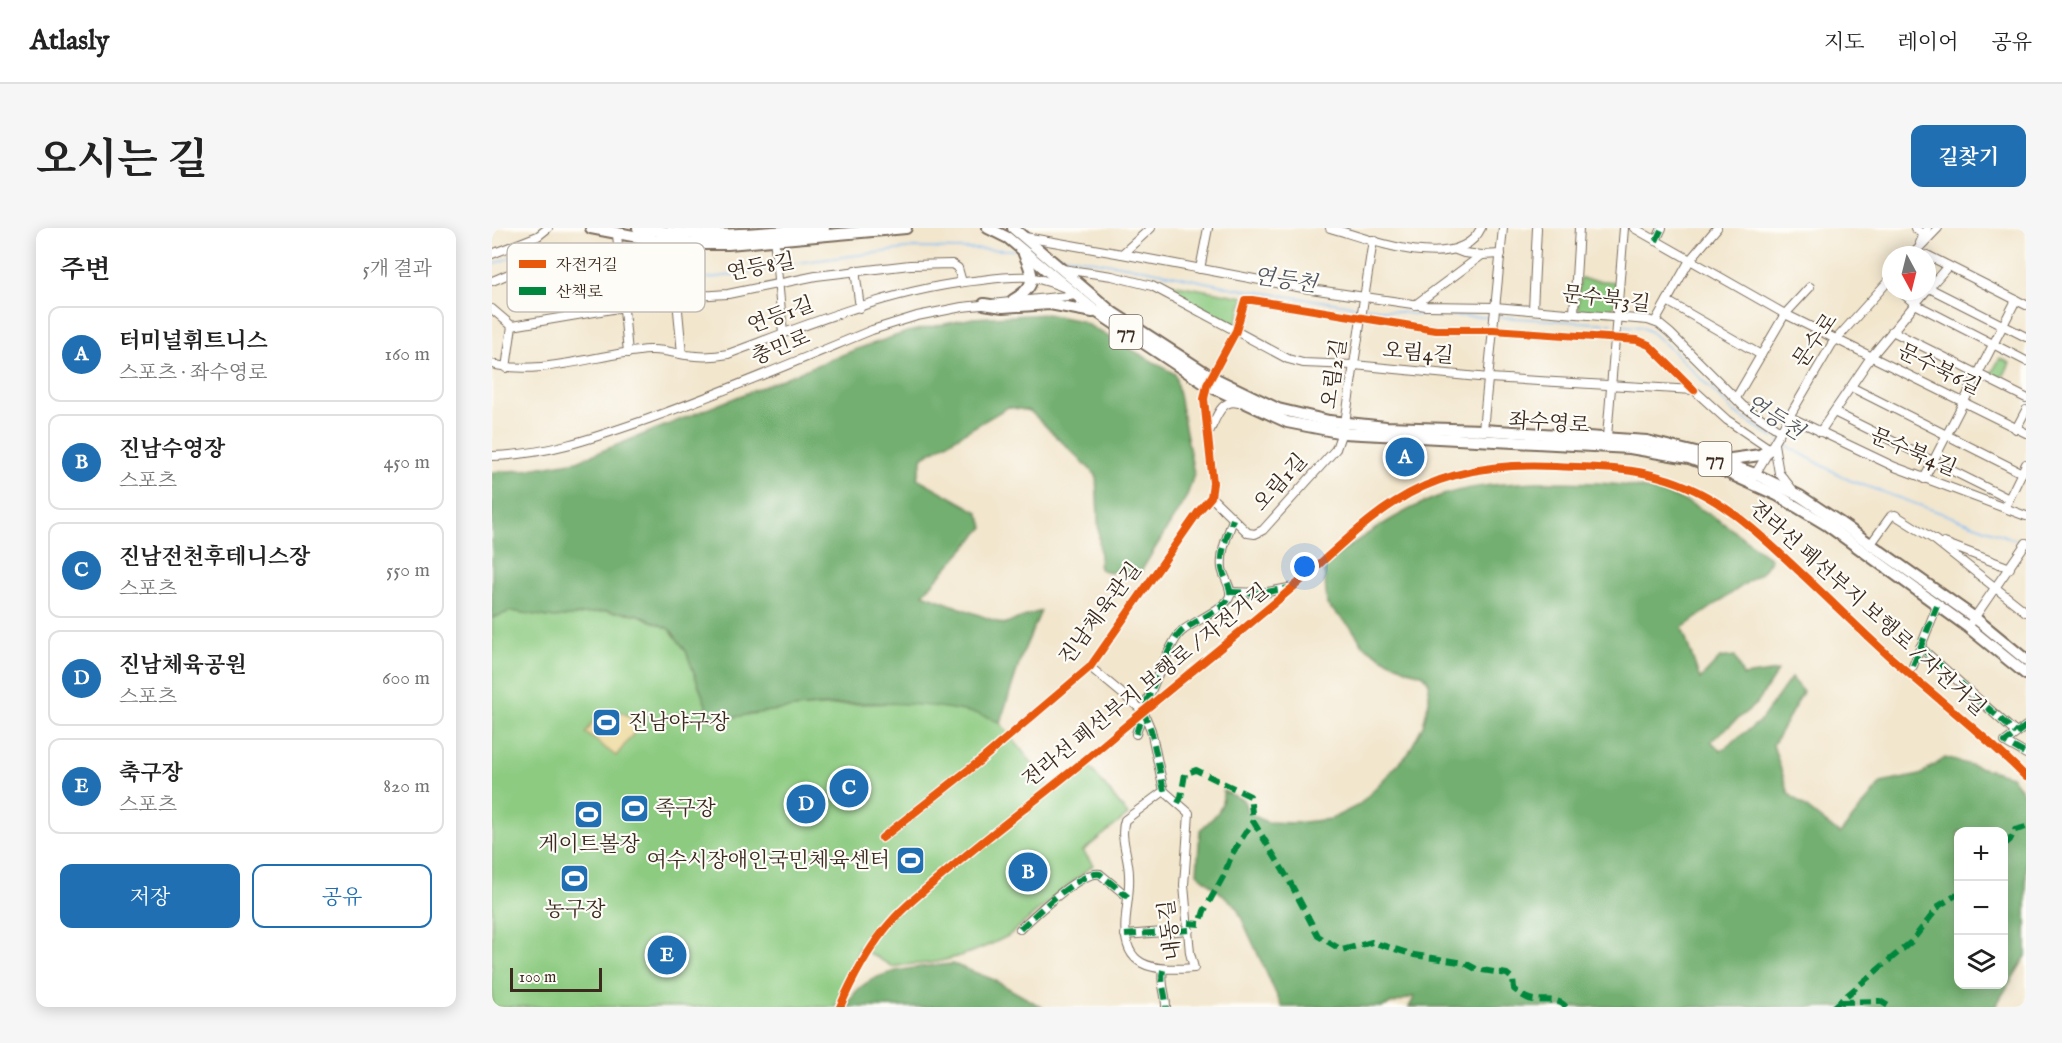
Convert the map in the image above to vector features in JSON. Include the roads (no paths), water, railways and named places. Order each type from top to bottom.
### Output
[{"type":"main road","points":[[591,228],[617,236],[688,243]]},
{"type":"main road","points":[[638,228],[774,241],[824,228]]},
{"type":"main road","points":[[705,244],[774,241],[906,228]]},
{"type":"main road","name":"77","points":[[988,228],[1025,237],[1056,264]]},
{"type":"main road","name":"77","points":[[1010,233],[1020,248]]},
{"type":"main road","points":[[1013,300],[1029,289],[1031,274],[1020,248],[1023,246],[1044,264],[1048,262],[1056,264]]},
{"type":"main road","name":"좌수영로","points":[[1020,248],[1065,287],[1088,292],[1113,313],[1209,381],[1278,409],[1344,428]]},
{"type":"main road","name":"좌수영로","points":[[1056,264],[1101,315],[1270,416],[1306,427],[1629,448],[1725,465]]},
{"type":"main road","points":[[984,304],[1003,307],[1050,304],[1084,309],[1101,315]]},
{"type":"main road","name":"좌수영로","points":[[1386,431],[1484,430],[1607,437],[1673,446],[1800,496],[1870,545],[2000,644],[2026,660]]},
{"type":"main road","points":[[1725,465],[1755,456],[1772,446]]},
{"type":"main road","name":"좌수영로","points":[[1753,478],[1827,525],[1937,606],[1972,623]]},
{"type":"main road","name":"좌수영로","points":[[2000,644],[2026,674]]},
{"type":"street","points":[[520,243],[538,236],[548,228]]},
{"type":"street","points":[[1122,254],[1151,228]]},
{"type":"street","points":[[1200,269],[1208,228]]},
{"type":"street","points":[[1330,228],[1412,250],[1456,250],[1469,255],[1501,254]]},
{"type":"street","points":[[1456,250],[1470,242],[1481,228]]},
{"type":"street","points":[[1484,430],[1503,228]]},
{"type":"street","points":[[1533,310],[1537,228]]},
{"type":"street","points":[[1574,313],[1579,228]]},
{"type":"street","points":[[1607,437],[1624,228]]},
{"type":"street","name":"문수북6길","points":[[1634,228],[1785,314],[2026,434]]},
{"type":"street","points":[[1656,241],[1662,228]]},
{"type":"street","points":[[1655,322],[1690,260],[1717,228]]},
{"type":"street","points":[[1915,228],[1925,231],[1918,246]]},
{"type":"street","points":[[1920,246],[1937,228]]},
{"type":"street","points":[[617,236],[618,243]]},
{"type":"street","name":"문수북3길","points":[[1025,237],[1364,298],[1415,305],[1496,307],[1655,322],[1673,336],[1747,409],[1780,431]]},
{"type":"street","points":[[1364,298],[1373,240]]},
{"type":"street","points":[[774,241],[783,333]]},
{"type":"street","points":[[492,254],[507,248]]},
{"type":"street","points":[[1415,305],[1482,255]]},
{"type":"street","points":[[1936,260],[2026,305]]},
{"type":"street","name":"연등8길","points":[[705,295],[728,294],[855,270],[910,265],[950,264],[958,267],[962,282]]},
{"type":"street","name":"오림4길","points":[[1056,264],[1152,286],[1296,362],[1354,365],[1489,378],[1694,390]]},
{"type":"street","points":[[1936,280],[1948,266]]},
{"type":"street","points":[[855,270],[860,308]]},
{"type":"street","name":"연등1길","points":[[492,364],[506,368],[526,368],[655,350],[705,357],[728,354],[783,333],[919,290],[962,282],[1031,274],[1065,287]]},
{"type":"street","name":"연등8길","points":[[492,282],[507,276]]},
{"type":"street","points":[[1737,398],[1785,314],[1810,287]]},
{"type":"street","name":"문수로","points":[[1772,446],[1836,339],[1882,289]]},
{"type":"street","name":"충민로","points":[[492,456],[530,453],[587,440],[684,406],[872,330],[917,316],[1077,290]]},
{"type":"street","points":[[1936,294],[2026,337]]},
{"type":"street","name":"오림2길","points":[[1344,428],[1364,298]]},
{"type":"street","points":[[1211,497],[1213,483],[1204,399],[1209,381],[1236,331],[1244,303],[1249,299],[1436,330],[1493,330],[1637,340],[1649,345],[1727,420],[1772,446],[1779,473],[1784,482],[1800,496]]},
{"type":"street","points":[[1910,300],[2026,361]]},
{"type":"street","points":[[1820,432],[1871,357],[1918,300]]},
{"type":"street","points":[[1924,479],[2016,300]]},
{"type":"street","points":[[1667,301],[1761,356]]},
{"type":"street","points":[[492,309],[512,326]]},
{"type":"street","points":[[568,312],[569,316]]},
{"type":"street","points":[[512,326],[596,312]]},
{"type":"street","points":[[624,312],[628,353]]},
{"type":"street","points":[[678,312],[682,354]]},
{"type":"street","points":[[506,368],[512,326]]},
{"type":"street","points":[[1892,331],[2026,398]]},
{"type":"street","points":[[1851,387],[2022,473]]},
{"type":"street","points":[[1209,432],[1225,403],[1231,401],[1270,416]]},
{"type":"street","points":[[2016,429],[2026,410]]},
{"type":"street","points":[[1834,412],[2009,499]]},
{"type":"street","name":"문수북4길","points":[[1788,416],[1924,479],[2026,516]]},
{"type":"street","name":"오림1길","points":[[1211,497],[1250,535],[1259,533],[1332,454],[1344,428]]},
{"type":"street","points":[[1753,478],[1772,446]]},
{"type":"street","points":[[2004,508],[2026,464]]},
{"type":"street","name":"진남체육관길","points":[[882,838],[981,760],[1090,667],[1185,530],[1211,497]]},
{"type":"street","points":[[1870,545],[1893,515],[1935,540],[2026,612]]},
{"type":"street","points":[[1136,734],[1154,684],[1178,635],[1223,606],[1229,598],[1230,592],[1223,574],[1222,555],[1233,519]]},
{"type":"street","points":[[1935,540],[2010,568]]},
{"type":"street","points":[[1972,623],[2024,550]]},
{"type":"street","points":[[1230,592],[1262,592],[1294,587]]},
{"type":"street","points":[[1912,666],[1937,606]]},
{"type":"street","points":[[1920,647],[2016,733]]},
{"type":"street","points":[[1090,667],[1143,711],[1151,730],[1164,791]]},
{"type":"street","points":[[2026,726],[2005,742],[2026,753]]},
{"type":"street","name":"내동길","points":[[1164,791],[1189,813],[1184,885],[1190,953],[1194,968],[1163,970],[1133,957],[1127,947],[1125,935],[1130,875],[1123,833],[1124,823],[1164,791]]},
{"type":"street","points":[[1020,929],[1061,893],[1092,874],[1100,874],[1128,897]]},
{"type":"street","points":[[1125,935],[1189,930]]},
{"type":"street","points":[[1163,970],[1161,982],[1166,1007]]},
{"type":"waterway","name":"연등천","points":[[545,243],[554,241],[570,243]]},
{"type":"waterway","name":"연등천","points":[[780,265],[914,248],[1014,250]]},
{"type":"waterway","name":"연등천","points":[[1052,254],[1149,270],[1233,288],[1361,307]]},
{"type":"waterway","name":"연등천","points":[[492,265],[507,259]]},
{"type":"waterway","name":"연등천","points":[[705,278],[773,267]]},
{"type":"waterway","name":"연등천","points":[[1365,307],[1419,315],[1492,317]]},
{"type":"waterway","name":"연등천","points":[[1497,317],[1612,324]]},
{"type":"waterway","name":"연등천","points":[[1620,325],[1641,327],[1651,332],[1735,413],[1774,438]]},
{"type":"waterway","name":"연등천","points":[[1778,441],[1849,480],[2022,542]]},
{"type":"place","name":"터미널휘트니스","points":[[1405,457]]},
{"type":"place","name":"진남야구장","points":[[607,723]]},
{"type":"place","name":"진남전천후테니스장","points":[[849,788]]},
{"type":"place","name":"진남체육공원","points":[[806,804]]},
{"type":"place","name":"족구장","points":[[634,809]]},
{"type":"place","name":"게이트볼장","points":[[589,814]]},
{"type":"place","name":"여수시장애인국민체육센터","points":[[911,861]]},
{"type":"place","name":"진남수영장","points":[[1028,872]]},
{"type":"place","name":"농구장","points":[[575,879]]},
{"type":"place","name":"축구장","points":[[667,955]]}]
